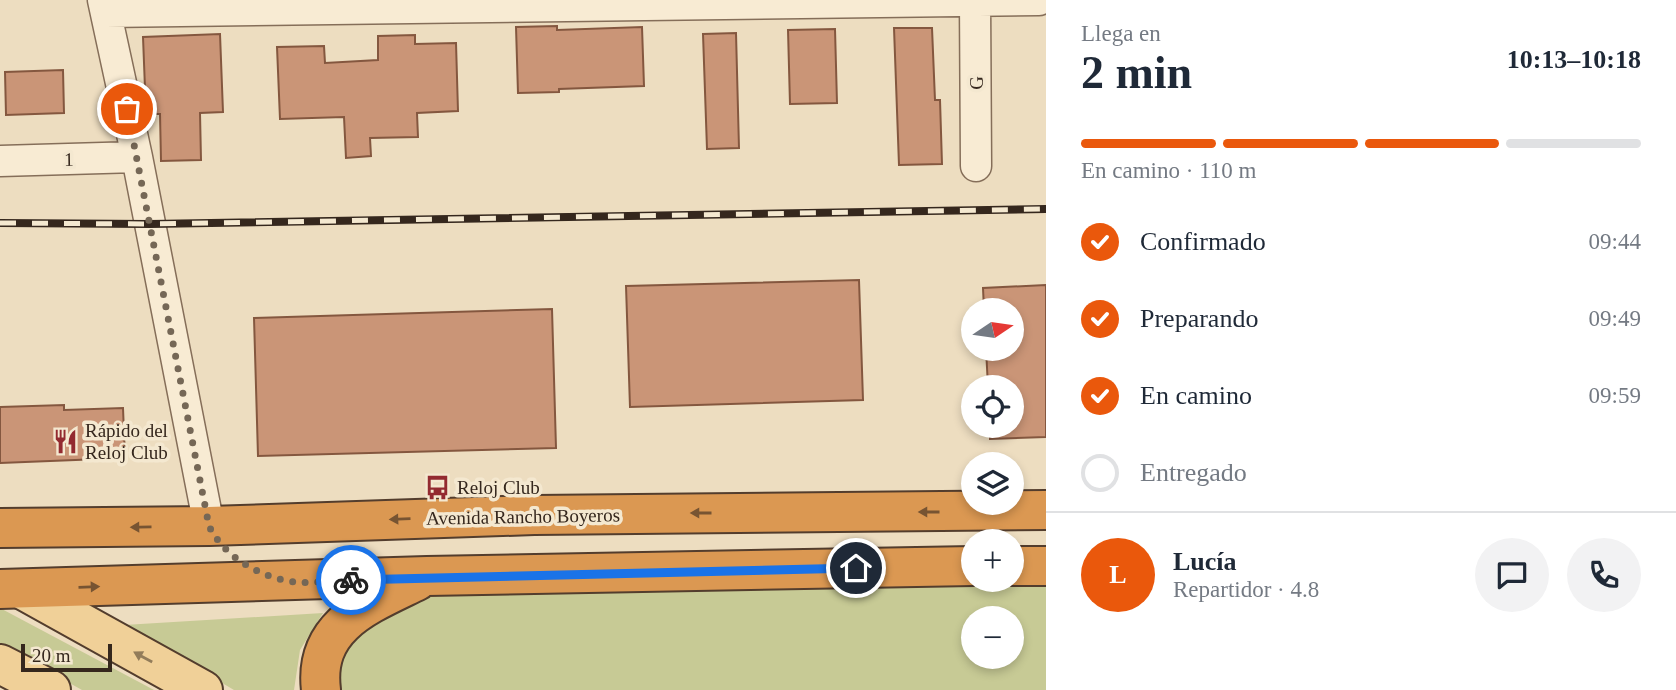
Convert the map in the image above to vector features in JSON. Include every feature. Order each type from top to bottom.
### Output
[{"type":"highway","name":"Avenida Rancho Boyeros","points":[[0,528],[209,526],[534,515],[1046,510]]},
{"type":"highway","points":[[209,526],[221,544],[241,562],[295,582]]},
{"type":"highway","points":[[7,586],[961,566]]},
{"type":"highway","points":[[1024,566],[1046,566]]},
{"type":"highway","points":[[321,690],[326,650],[337,627],[350,616],[427,576]]},
{"type":"main road","points":[[7,586],[203,690]]},
{"type":"main road","points":[[0,664],[51,690]]},
{"type":"street","name":"G","points":[[975,0],[976,166]]},
{"type":"street","points":[[209,526],[137,157],[104,6],[1039,0]]},
{"type":"street","name":"1","points":[[0,161],[137,157]]},
{"type":"green space","points":[[427,576],[961,582],[961,592],[1024,592],[1024,583],[1046,583],[1046,690],[322,690],[331,638]]},
{"type":"green space","points":[[0,608],[154,690],[82,690],[0,644]]},
{"type":"green space","points":[[323,613],[300,650],[294,690],[234,690],[124,625]]},
{"type":"building","points":[[557,26],[557,30],[642,27],[644,86],[518,93],[516,27]]},
{"type":"building","points":[[894,28],[932,28],[935,100],[940,100],[942,164],[899,165]]},
{"type":"building","points":[[835,29],[837,103],[790,104],[788,30]]},
{"type":"building","points":[[736,33],[739,148],[707,149],[703,34]]},
{"type":"building","points":[[220,34],[223,112],[200,113],[201,160],[161,161],[160,114],[146,114],[143,37]]},
{"type":"building","points":[[415,35],[415,44],[456,43],[458,111],[417,113],[418,137],[370,138],[371,156],[346,158],[344,117],[280,119],[277,47],[324,46],[325,63],[378,60],[378,36]]},
{"type":"building","points":[[63,70],[64,113],[6,115],[5,72]]},
{"type":"building","points":[[859,280],[863,400],[630,407],[626,286]]},
{"type":"building","points":[[1046,285],[1046,437],[1024,438],[1024,375],[987,375],[987,361],[1024,361],[1024,298],[983,298],[983,288]]},
{"type":"building","points":[[552,309],[556,448],[258,456],[254,318]]},
{"type":"building","points":[[64,405],[64,410],[123,408],[125,458],[0,463],[0,407]]},
{"type":"railway","points":[[0,223],[150,224],[1046,209]]},
{"type":"way so far","points":[[127,109],[209,526],[231,555],[265,573],[295,582],[351,580]]},
{"type":"place","name":"Rápido del Reloj Club","points":[[65,441]]},
{"type":"place","name":"Reloj Club","points":[[437,487]]},
{"type":"route","points":[[351,580],[427,576],[856,568]]}]
